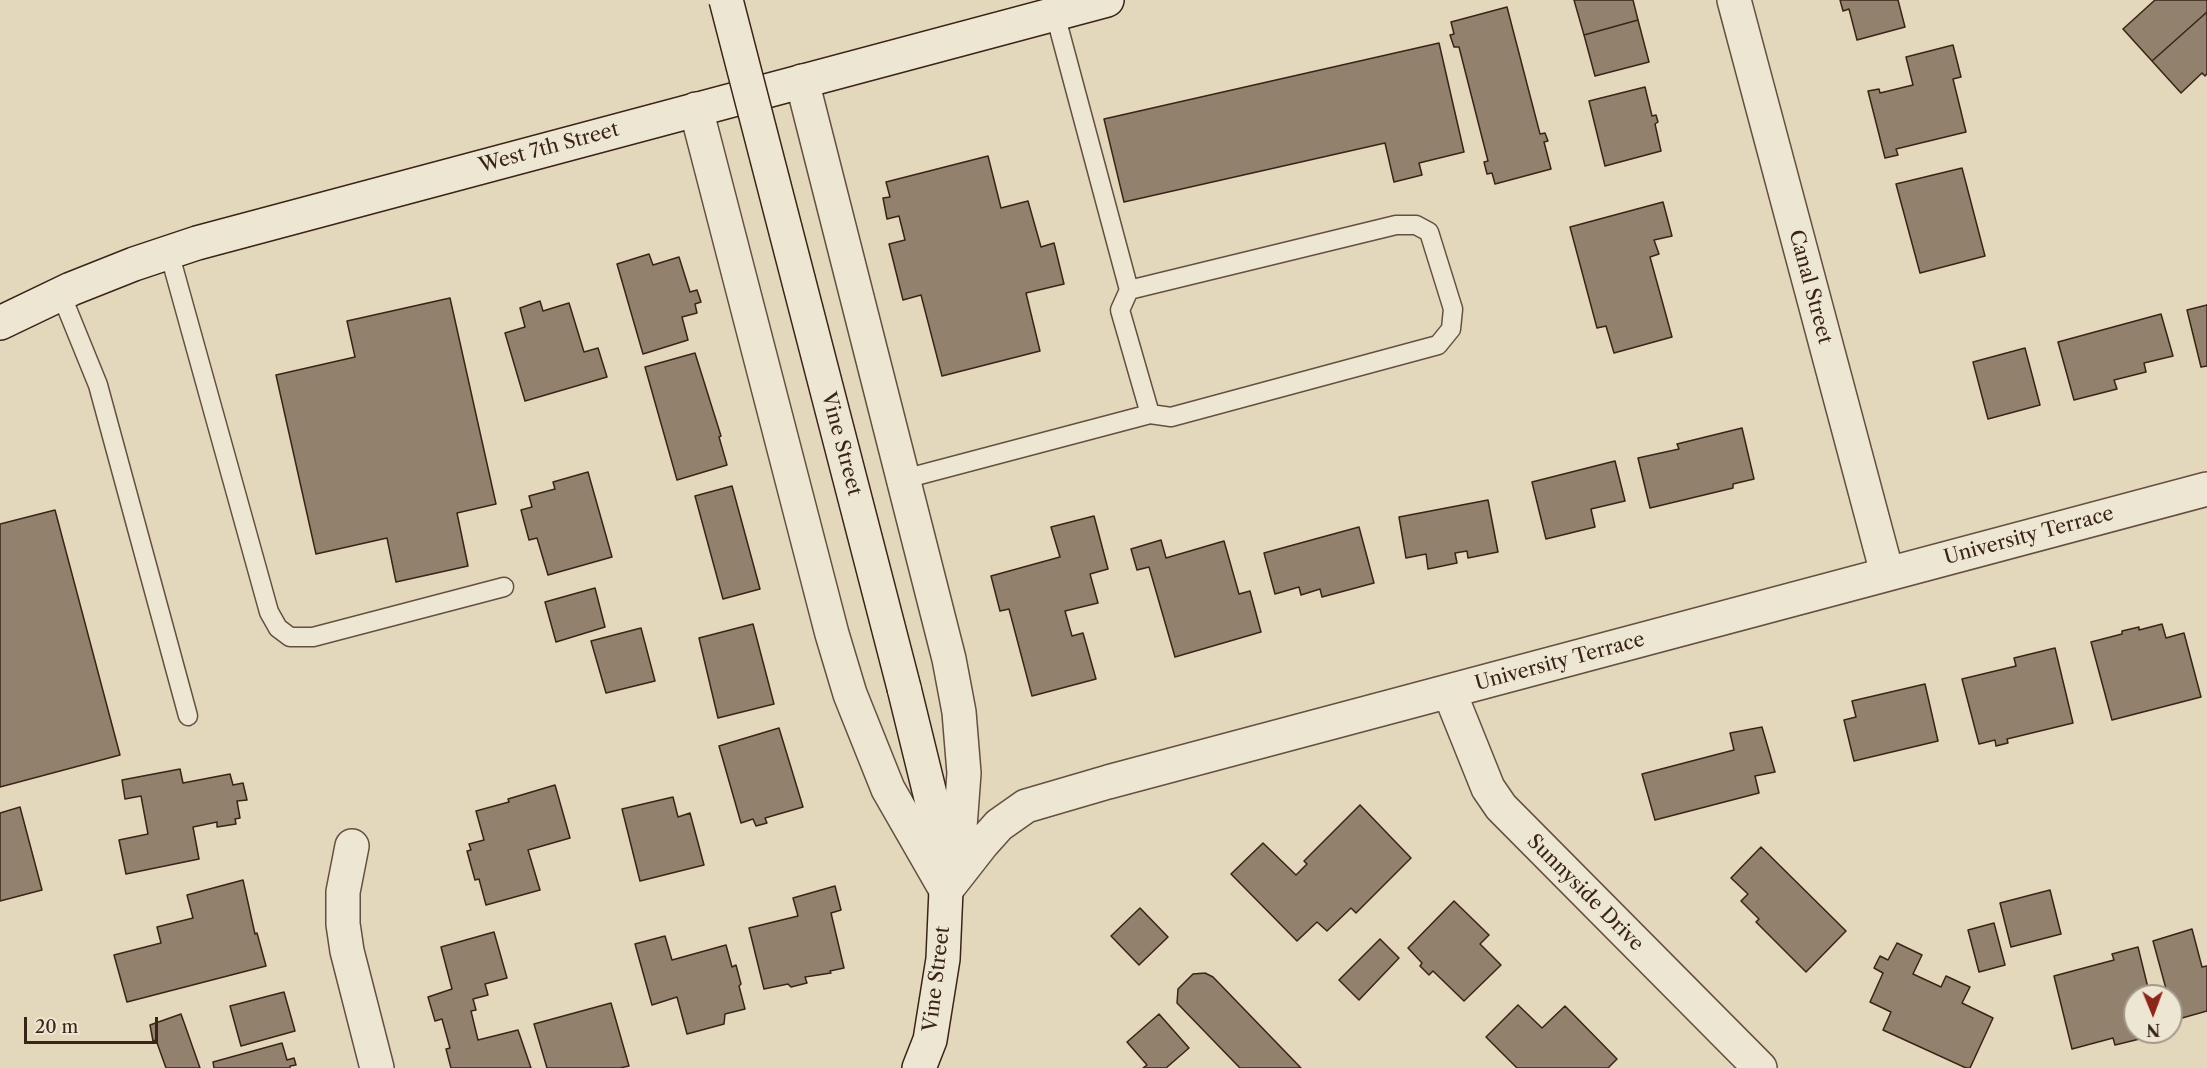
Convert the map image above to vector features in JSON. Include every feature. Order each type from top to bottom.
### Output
[{"type":"street","name":"Vine Street","points":[[726,0],[940,835],[946,890],[943,959],[926,1059]]},
{"type":"street","name":"West 7th Street","points":[[0,323],[61,294],[169,252],[291,217],[1107,0]]},
{"type":"street","name":"Canal Street","points":[[1734,0],[1887,573]]},
{"type":"street","name":"Vine Street","points":[[802,81],[948,658],[959,712],[964,773],[960,827],[946,890]]},
{"type":"street","points":[[696,109],[832,634],[850,694],[888,789],[946,890]]},
{"type":"street","name":"University Terrace","points":[[946,890],[999,825],[1026,806],[1108,782],[2207,489]]},
{"type":"street","name":"Sunnyside Drive","points":[[1449,691],[1488,788],[1501,807],[1760,1068]]},
{"type":"street","points":[[352,846],[343,892],[343,924],[347,951],[377,1068]]},
{"type":"lane","points":[[1055,14],[1129,290],[1120,310],[1150,414]]},
{"type":"lane","points":[[903,479],[1150,414],[1172,417],[1438,345],[1451,329],[1453,309],[1429,232],[1416,225],[1396,225],[1129,290]]},
{"type":"lane","points":[[169,252],[269,612],[278,628],[290,637],[313,637],[504,587]]},
{"type":"lane","points":[[61,294],[98,385],[188,716]]},
{"type":"building","points":[[1574,0],[1633,0],[1638,20],[1584,35]]},
{"type":"building","points":[[1840,0],[1898,0],[1905,27],[1857,40],[1849,9],[1843,11]]},
{"type":"building","points":[[2155,0],[2207,0],[2207,12],[2152,61],[2123,29]]},
{"type":"building","points":[[1507,7],[1540,134],[1545,133],[1548,141],[1544,142],[1551,169],[1495,184],[1492,173],[1487,174],[1484,162],[1488,161],[1459,47],[1454,47],[1450,35],[1454,34],[1451,22]]},
{"type":"building","points":[[2207,12],[2207,74],[2205,76],[2202,73],[2181,93],[2152,61]]},
{"type":"building","points":[[1638,20],[1649,62],[1595,76],[1584,35]]},
{"type":"building","points":[[1439,43],[1464,152],[1419,163],[1422,175],[1394,182],[1385,143],[1124,202],[1104,119]]},
{"type":"building","points":[[1953,45],[1961,77],[1953,79],[1966,132],[1896,149],[1898,155],[1885,158],[1868,91],[1879,89],[1880,93],[1913,85],[1906,57]]},
{"type":"building","points":[[1645,87],[1652,116],[1656,115],[1658,122],[1655,124],[1661,151],[1605,166],[1589,101]]},
{"type":"building","points":[[988,156],[1001,208],[1028,201],[1041,247],[1054,243],[1064,284],[1026,293],[1040,351],[942,376],[921,295],[903,300],[889,244],[905,240],[899,216],[887,219],[883,198],[890,197],[886,182]]},
{"type":"building","points":[[1962,168],[1985,256],[1920,273],[1896,184]]},
{"type":"building","points":[[1663,202],[1672,236],[1654,240],[1659,254],[1650,257],[1672,337],[1614,353],[1606,326],[1597,328],[1570,227]]},
{"type":"building","points":[[649,254],[653,265],[679,257],[690,292],[697,290],[701,302],[695,304],[697,313],[682,317],[688,340],[643,354],[617,264]]},
{"type":"building","points":[[450,298],[496,504],[457,513],[468,566],[396,582],[387,538],[316,554],[276,375],[355,357],[347,321]]},
{"type":"building","points":[[540,301],[543,311],[569,303],[584,352],[598,348],[607,377],[525,401],[505,333],[525,327],[520,308]]},
{"type":"building","points":[[2207,305],[2207,366],[2201,367],[2187,310]]},
{"type":"building","points":[[2161,314],[2173,356],[2144,363],[2146,372],[2114,380],[2117,389],[2074,400],[2058,342]]},
{"type":"building","points":[[2025,348],[2040,405],[1988,419],[1973,362]]},
{"type":"building","points":[[695,353],[721,436],[719,437],[727,465],[677,480],[645,367]]},
{"type":"building","points":[[1742,428],[1754,479],[1733,484],[1733,488],[1650,508],[1638,458],[1679,449],[1677,444]]},
{"type":"building","points":[[1615,461],[1625,501],[1591,509],[1595,527],[1546,539],[1532,482]]},
{"type":"building","points":[[588,472],[612,557],[548,575],[537,538],[529,540],[521,510],[532,507],[529,496],[555,489],[553,482]]},
{"type":"building","points":[[732,486],[760,589],[723,599],[695,496]]},
{"type":"building","points":[[1488,500],[1498,552],[1468,558],[1467,551],[1455,553],[1457,563],[1428,569],[1426,554],[1406,558],[1399,517]]},
{"type":"building","points":[[55,510],[120,755],[0,787],[0,524]]},
{"type":"building","points":[[1094,516],[1108,569],[1090,574],[1098,603],[1065,611],[1072,636],[1083,633],[1096,679],[1032,696],[1009,609],[1000,611],[991,576],[1060,557],[1051,527]]},
{"type":"building","points":[[1359,527],[1374,583],[1322,597],[1320,589],[1301,595],[1299,587],[1275,594],[1264,553]]},
{"type":"building","points":[[1161,540],[1166,558],[1224,541],[1239,594],[1250,591],[1261,632],[1175,657],[1149,567],[1137,570],[1131,549]]},
{"type":"building","points":[[595,588],[605,627],[556,642],[545,602]]},
{"type":"building","points":[[753,624],[774,704],[718,718],[699,638]]},
{"type":"building","points":[[2162,624],[2166,638],[2184,633],[2201,697],[2112,720],[2091,642],[2122,634],[2122,631],[2139,627],[2139,630]]},
{"type":"building","points":[[641,628],[655,681],[606,693],[591,641]]},
{"type":"building","points":[[2055,648],[2073,723],[2007,739],[2008,743],[1996,746],[1995,740],[1979,744],[1962,679],[2016,666],[2014,658]]},
{"type":"building","points":[[1925,684],[1938,741],[1854,761],[1844,720],[1856,717],[1852,701]]},
{"type":"building","points":[[1762,727],[1775,772],[1755,776],[1759,793],[1655,820],[1642,774],[1734,750],[1730,733]]},
{"type":"building","points":[[779,728],[803,807],[765,818],[767,823],[756,826],[753,819],[741,823],[719,746]]},
{"type":"building","points":[[180,769],[183,783],[230,774],[233,785],[243,783],[247,800],[237,801],[240,818],[235,819],[236,824],[217,827],[217,822],[193,827],[199,859],[126,874],[119,840],[148,834],[141,796],[125,799],[122,780]]},
{"type":"building","points":[[555,785],[570,838],[528,850],[540,890],[486,905],[479,879],[475,880],[467,851],[471,850],[469,844],[484,840],[476,811]]},
{"type":"building","points":[[673,797],[678,817],[690,813],[704,865],[640,881],[622,809]]},
{"type":"building","points":[[1360,805],[1411,858],[1356,913],[1351,908],[1327,931],[1317,922],[1297,941],[1231,874],[1263,843],[1296,875],[1307,864],[1304,861]]},
{"type":"building","points":[[20,807],[42,890],[0,901],[0,813]]},
{"type":"building","points":[[1761,847],[1846,931],[1806,972],[1756,922],[1759,919],[1741,901],[1748,894],[1731,878]]},
{"type":"building","points":[[243,880],[255,934],[257,933],[266,966],[127,1002],[114,955],[161,943],[157,927],[193,918],[187,895]]},
{"type":"building","points":[[835,886],[841,910],[831,913],[844,968],[830,971],[831,973],[805,977],[807,983],[764,989],[749,928],[798,916],[793,898]]},
{"type":"building","points":[[2050,890],[2061,934],[2011,947],[2000,903]]},
{"type":"building","points":[[1454,901],[1489,935],[1480,944],[1501,965],[1464,1001],[1433,971],[1429,975],[1420,966],[1422,963],[1408,948]]},
{"type":"building","points":[[1140,908],[1168,937],[1139,965],[1111,936]]},
{"type":"building","points":[[1994,923],[2005,965],[1979,972],[1968,930]]},
{"type":"building","points":[[2192,929],[2202,967],[2207,966],[2207,1011],[2183,1018],[2183,984],[2165,984],[2153,941]]},
{"type":"building","points":[[494,932],[507,978],[485,984],[488,995],[473,999],[476,1010],[471,1011],[478,1040],[518,1030],[531,1068],[451,1068],[446,1049],[450,1048],[442,1019],[435,1021],[428,997],[452,989],[441,947]]},
{"type":"building","points":[[665,936],[672,960],[726,945],[732,967],[736,965],[745,1009],[725,1014],[724,1024],[687,1034],[677,997],[652,1005],[635,944]]},
{"type":"building","points":[[1380,939],[1399,958],[1359,1000],[1339,980]]},
{"type":"building","points":[[1897,943],[1922,955],[1913,974],[1941,987],[1946,976],[1970,987],[1962,1003],[1993,1018],[1970,1068],[1883,1030],[1891,1012],[1870,1002],[1883,973],[1874,968],[1880,956],[1888,960]]},
{"type":"building","points":[[2138,947],[2147,984],[2123,984],[2123,1043],[2115,1045],[2113,1038],[2072,1049],[2054,976],[2114,960],[2112,954]]},
{"type":"building","points":[[1205,973],[1213,977],[1301,1068],[1240,1068],[1177,1003],[1178,989],[1193,974]]},
{"type":"building","points":[[284,992],[295,1031],[241,1046],[230,1006]]},
{"type":"building","points":[[611,1003],[629,1066],[547,1068],[534,1024]]},
{"type":"building","points":[[1518,1005],[1542,1028],[1565,1006],[1617,1059],[1608,1068],[1517,1068],[1486,1037]]},
{"type":"building","points":[[181,1014],[200,1068],[166,1068],[156,1040],[153,1041],[150,1025]]},
{"type":"building","points":[[1159,1014],[1189,1048],[1166,1068],[1143,1068],[1147,1065],[1127,1042]]},
{"type":"building","points":[[282,1043],[287,1060],[294,1058],[296,1065],[290,1068],[214,1068],[213,1062]]}]
